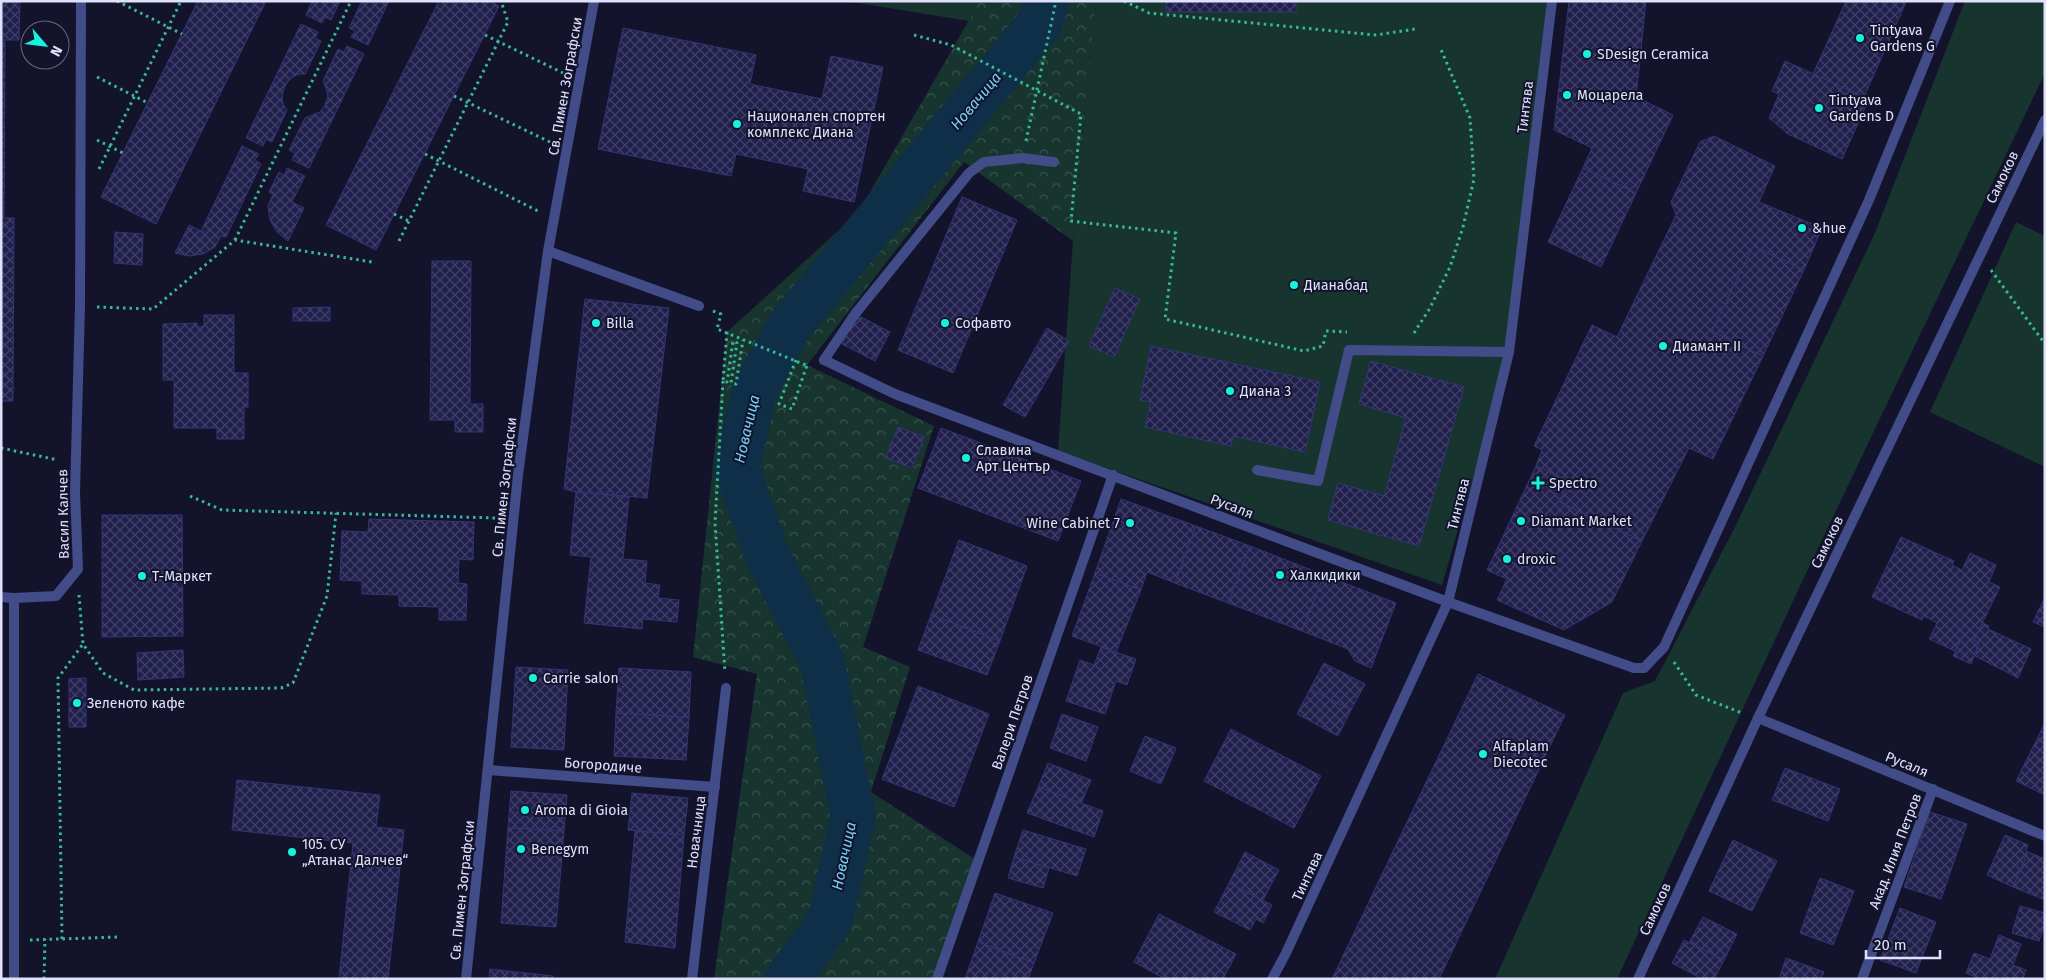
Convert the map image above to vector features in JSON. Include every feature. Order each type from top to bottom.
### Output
[{"type":"street","name":"Васил Калчев","points":[[1,597],[56,596],[78,569],[76,464],[80,306],[81,1]]},
{"type":"street","name":"Св. Пимен Зографски","points":[[466,979],[514,518],[548,251],[594,1]]},
{"type":"street","name":"Тинтява","points":[[1272,979],[1286,953],[1448,602],[1509,352],[1552,1]]},
{"type":"street","points":[[1664,648],[1869,200],[1950,1]]},
{"type":"street","name":"Самоков","points":[[1638,979],[1758,718],[2045,120]]},
{"type":"street","name":"Русаля","points":[[1054,162],[1022,158],[984,162],[969,173],[855,314],[824,360],[895,394],[1448,602],[1634,668],[1644,668],[1664,648]]},
{"type":"street","points":[[548,251],[699,306]]},
{"type":"street","points":[[1258,470],[1318,481],[1349,350],[1509,352]]},
{"type":"street","name":"Валери Петров","points":[[937,979],[1113,475]]},
{"type":"street","points":[[14,598],[14,979]]},
{"type":"street","name":"Новачница","points":[[692,979],[726,688]]},
{"type":"street","name":"Русаля","points":[[1758,718],[2045,836]]},
{"type":"street","name":"Богородиче","points":[[488,770],[715,788]]},
{"type":"street","name":"Акад. Илия Петров","points":[[1862,979],[1933,789]]},
{"type":"path","points":[[117,1],[182,34]]},
{"type":"path","points":[[98,171],[181,1]]},
{"type":"path","points":[[80,306],[153,309],[235,240],[351,1]]},
{"type":"path","points":[[399,241],[508,22],[501,1]]},
{"type":"path","points":[[1028,128],[1056,1]]},
{"type":"path","points":[[1124,1],[1150,13],[1376,35],[1415,29]]},
{"type":"path","points":[[484,35],[580,81]]},
{"type":"path","points":[[914,35],[951,45],[1080,114],[1071,221],[1176,233],[1165,319],[1304,351],[1323,346],[1326,330],[1355,332]]},
{"type":"path","points":[[1413,335],[1430,308],[1450,267],[1463,227],[1474,179],[1470,118],[1440,47]]},
{"type":"path","points":[[81,69],[148,103]]},
{"type":"path","points":[[454,96],[567,151]]},
{"type":"path","points":[[80,131],[123,153]]},
{"type":"path","points":[[424,154],[554,219]]},
{"type":"path","points":[[394,214],[409,221]]},
{"type":"path","points":[[235,240],[372,262]]},
{"type":"path","points":[[1980,254],[2045,344]]},
{"type":"path","points":[[699,306],[721,314],[718,329],[727,332],[744,340],[796,360],[807,365],[792,409],[779,404],[796,360]]},
{"type":"path","points":[[726,688],[715,524],[727,332]]},
{"type":"path","points":[[723,381],[727,382],[733,341],[737,342],[731,383],[736,384],[744,340]]},
{"type":"path","points":[[1,448],[76,464]]},
{"type":"path","points":[[190,496],[222,510],[514,518]]},
{"type":"path","points":[[78,569],[83,644],[103,673],[134,690],[281,688],[293,683],[327,596],[336,513]]},
{"type":"path","points":[[62,939],[58,678],[83,644]]},
{"type":"path","points":[[1664,648],[1696,695],[1758,718]]},
{"type":"path","points":[[14,940],[119,937]]},
{"type":"path","points":[[44,979],[45,939]]},
{"type":"green space","points":[[846,1],[980,1],[969,21]]},
{"type":"green space","points":[[980,1],[1096,1],[1073,241],[964,162],[807,365],[934,426],[863,647],[910,667],[871,792],[978,861],[937,979],[714,979],[757,674],[693,657],[727,332],[858,213]]},
{"type":"green space","name":"Дианабад","points":[[1096,1],[1552,1],[1509,352],[1442,585],[1058,451],[1073,241]]},
{"type":"green space","points":[[1965,1],[2045,1],[2045,73],[1800,586],[1617,979],[1495,979],[1623,693],[1655,681],[1734,529],[1875,233]]},
{"type":"green space","points":[[2016,222],[2045,236],[2045,467],[1930,412]]},
{"type":"building","points":[[1,1],[20,1],[19,40],[1,40]]},
{"type":"building","points":[[198,1],[266,1],[156,224],[101,197]]},
{"type":"building","points":[[312,1],[340,1],[331,20],[325,17],[322,23],[306,15]]},
{"type":"building","points":[[362,1],[389,1],[368,45],[351,37],[355,31],[349,28]]},
{"type":"building","points":[[439,1],[490,1],[499,6],[376,250],[326,225]]},
{"type":"building","points":[[1166,1],[1296,1],[1296,12],[1166,12]]},
{"type":"building","points":[[1569,1],[1646,1],[1636,97],[1673,115],[1636,193],[1583,168],[1592,148],[1554,130]]},
{"type":"building","name":"Tintyava Gardens G","points":[[1846,1],[1906,2],[1864,97],[1813,74]]},
{"type":"building","points":[[301,24],[318,32],[315,38],[321,41],[305,74],[298,74],[290,79],[285,86],[282,95],[283,104],[287,110],[272,142],[266,139],[263,146],[246,138]]},
{"type":"building","name":"Национален спортен комплекс Диана","points":[[623,28],[756,55],[750,84],[822,99],[831,56],[883,67],[854,202],[803,191],[808,169],[736,154],[731,176],[598,149]]},
{"type":"building","points":[[1,40],[5,40],[4,218],[14,218],[13,401],[1,401]]},
{"type":"building","points":[[347,46],[364,54],[309,168],[292,160],[295,153],[289,150],[305,118],[320,112],[325,105],[328,96],[323,81],[338,49],[344,52]]},
{"type":"building","name":"Tintyava Gardens D","points":[[1785,61],[1869,99],[1842,159],[1788,134],[1769,118],[1779,94],[1772,91]]},
{"type":"building","name":"Диамант II","points":[[1714,136],[1775,166],[1759,202],[1822,228],[1804,270],[1753,246],[1712,331],[1763,356],[1713,459],[1689,448],[1642,541],[1559,502],[1569,481],[1536,466],[1542,450],[1534,446],[1592,325],[1617,337],[1676,215],[1671,202],[1700,142]]},
{"type":"building","points":[[242,146],[259,154],[255,160],[261,164],[226,237],[221,236],[215,247],[203,254],[189,256],[175,253],[189,225],[201,231]]},
{"type":"building","points":[[287,168],[305,176],[292,202],[304,208],[288,241],[277,232],[270,220],[268,206],[273,194],[269,192],[279,172],[285,175]]},
{"type":"building","points":[[1583,168],[1636,193],[1601,267],[1548,242]]},
{"type":"building","points":[[962,197],[1017,220],[953,373],[898,350]]},
{"type":"building","points":[[115,232],[143,234],[142,265],[114,263]]},
{"type":"building","points":[[1753,246],[1804,270],[1763,356],[1712,331]]},
{"type":"building","points":[[432,261],[471,261],[470,404],[483,404],[483,432],[455,432],[455,420],[430,420]]},
{"type":"building","points":[[1115,288],[1140,299],[1114,357],[1089,346]]},
{"type":"building","points":[[585,299],[669,308],[647,498],[576,492],[564,489]]},
{"type":"building","points":[[330,307],[330,321],[293,321],[293,308]]},
{"type":"building","points":[[204,315],[234,315],[234,373],[248,373],[248,407],[244,407],[244,439],[217,439],[217,428],[174,428],[174,380],[163,380],[163,324],[197,323],[197,327],[204,326]]},
{"type":"building","points":[[857,315],[890,332],[875,361],[842,344]]},
{"type":"building","points":[[1047,328],[1069,341],[1025,417],[1003,405]]},
{"type":"building","name":"Диана 3","points":[[1151,346],[1320,382],[1305,452],[1233,436],[1231,446],[1145,427],[1151,402],[1140,400]]},
{"type":"building","points":[[1371,361],[1464,387],[1419,546],[1328,520],[1338,483],[1384,496],[1406,418],[1359,404]]},
{"type":"building","points":[[898,427],[924,437],[912,468],[886,458]]},
{"type":"building","points":[[941,428],[1081,481],[1058,541],[918,488]]},
{"type":"building","points":[[1536,466],[1569,481],[1559,502],[1642,541],[1612,602],[1564,630],[1497,600],[1507,579],[1487,570]]},
{"type":"building","points":[[576,492],[629,497],[623,559],[647,561],[645,583],[660,585],[658,598],[679,600],[677,622],[643,619],[642,629],[584,623],[591,557],[570,555]]},
{"type":"building","points":[[1121,499],[1196,526],[1175,583],[1147,572],[1141,590],[1095,573]]},
{"type":"building","name":"Т-Маркет","points":[[102,515],[182,515],[183,636],[102,637]]},
{"type":"building","points":[[369,519],[474,522],[473,560],[459,559],[458,583],[467,584],[466,620],[439,620],[439,607],[399,606],[399,595],[362,594],[362,581],[340,580],[342,531],[368,532]]},
{"type":"building","points":[[1196,526],[1250,546],[1228,603],[1175,583]]},
{"type":"building","points":[[1901,537],[1954,561],[1952,565],[1962,570],[1970,553],[1996,565],[1989,582],[2000,587],[1974,640],[1963,635],[1955,651],[1929,639],[1937,623],[1924,616],[1922,620],[1872,597]]},
{"type":"building","points":[[959,540],[1027,566],[1000,641],[931,615]]},
{"type":"building","points":[[1250,546],[1324,575],[1302,631],[1228,603]]},
{"type":"building","points":[[1095,573],[1141,590],[1116,652],[1072,636]]},
{"type":"building","points":[[1324,575],[1396,603],[1371,668],[1355,661],[1348,649],[1302,631]]},
{"type":"building","points":[[2045,597],[2045,627],[2033,622]]},
{"type":"building","points":[[931,615],[1000,641],[987,675],[918,650]]},
{"type":"building","points":[[1983,623],[1989,626],[1988,629],[2031,649],[2018,678],[1975,656],[1979,643],[1974,640]]},
{"type":"building","points":[[1963,635],[1979,643],[1971,664],[1953,656]]},
{"type":"building","points":[[1101,647],[1136,659],[1127,685],[1116,681],[1105,714],[1066,701],[1080,660],[1094,665]]},
{"type":"building","points":[[183,650],[184,677],[138,680],[137,653]]},
{"type":"building","points":[[1324,663],[1365,684],[1351,710],[1310,689]]},
{"type":"building","points":[[516,667],[568,670],[564,750],[511,747]]},
{"type":"building","points":[[619,668],[691,672],[689,717],[616,713]]},
{"type":"building","points":[[1478,674],[1565,715],[1439,979],[1332,979]]},
{"type":"building","name":"Зеленото кафе","points":[[86,678],[86,727],[69,727],[69,679]]},
{"type":"building","points":[[918,686],[989,714],[954,807],[882,779]]},
{"type":"building","points":[[1310,689],[1351,710],[1338,736],[1297,714]]},
{"type":"building","points":[[616,713],[689,717],[686,760],[614,756]]},
{"type":"building","points":[[1062,714],[1098,727],[1086,761],[1050,748]]},
{"type":"building","points":[[2045,723],[2045,795],[2016,781]]},
{"type":"building","points":[[1231,729],[1321,776],[1294,828],[1204,781]]},
{"type":"building","points":[[1145,736],[1176,748],[1161,784],[1130,771]]},
{"type":"building","points":[[1048,763],[1091,780],[1081,804],[1038,787]]},
{"type":"building","points":[[1785,768],[1840,789],[1828,821],[1772,800]]},
{"type":"building","points":[[237,780],[380,795],[376,827],[404,830],[388,979],[339,979],[353,843],[232,830]]},
{"type":"building","points":[[1038,787],[1103,811],[1094,837],[1027,813]]},
{"type":"building","points":[[511,791],[567,795],[564,831],[508,828]]},
{"type":"building","points":[[632,793],[688,798],[684,835],[628,830]]},
{"type":"building","points":[[1930,812],[1967,824],[1941,899],[1904,887]]},
{"type":"building","points":[[508,828],[564,831],[556,927],[501,923]]},
{"type":"building","points":[[1023,830],[1086,849],[1077,876],[1014,857]]},
{"type":"building","points":[[635,831],[684,835],[675,948],[625,942]]},
{"type":"building","points":[[2005,835],[2028,845],[2026,850],[2028,852],[2013,887],[1987,875]]},
{"type":"building","points":[[1733,840],[1777,861],[1752,911],[1709,891]]},
{"type":"building","points":[[1245,852],[1279,870],[1263,900],[1229,883]]},
{"type":"building","points":[[2028,852],[2045,859],[2045,900],[2013,887]]},
{"type":"building","points":[[1014,857],[1049,868],[1043,888],[1008,878]]},
{"type":"building","points":[[1820,878],[1854,891],[1833,945],[1800,933]]},
{"type":"building","points":[[1229,883],[1272,905],[1263,923],[1256,919],[1250,930],[1214,912]]},
{"type":"building","points":[[995,893],[1053,913],[1034,963],[978,942]]},
{"type":"building","points":[[2020,906],[2045,913],[2045,923],[2039,941],[2012,933]]},
{"type":"building","points":[[1900,908],[1936,922],[1916,973],[1880,960]]},
{"type":"building","points":[[1159,914],[1236,954],[1223,979],[1165,979],[1134,962]]},
{"type":"building","points":[[1703,917],[1737,934],[1724,960],[1689,943]]},
{"type":"building","points":[[1999,935],[2021,944],[2013,965],[2026,970],[2023,979],[1980,979],[1966,973],[1974,953],[1990,959]]},
{"type":"building","points":[[1684,940],[1724,960],[1714,979],[1702,979],[1672,963]]},
{"type":"building","points":[[978,942],[1034,963],[1028,979],[965,979]]},
{"type":"building","points":[[1786,958],[1824,972],[1821,979],[1779,979]]},
{"type":"building","points":[[490,969],[553,976],[553,979],[489,979]]},
{"type":"waterway","name":"Новачица","points":[[787,979],[830,921],[853,816],[822,661],[766,553],[737,468],[754,392],[790,325],[1040,23],[1047,1]]},
{"type":"place","name":"Tintyava Gardens G","points":[[1860,38]]},
{"type":"place","name":"SDesign Ceramica","points":[[1587,54]]},
{"type":"place","name":"Моцарела","points":[[1567,95]]},
{"type":"place","name":"Tintyava Gardens D","points":[[1819,108]]},
{"type":"place","name":"Национален спортен комплекс Диана","points":[[737,124]]},
{"type":"place","name":"&hue","points":[[1802,228]]},
{"type":"place","name":"Дианабад","points":[[1294,285]]},
{"type":"place","name":"Billa","points":[[596,323]]},
{"type":"place","name":"Софавто","points":[[945,323]]},
{"type":"place","name":"Диамант II","points":[[1663,346]]},
{"type":"place","name":"Диана 3","points":[[1230,391]]},
{"type":"place","name":"Славина Арт Център","points":[[966,458]]},
{"type":"place","name":"Spectro","points":[[1538,483]]},
{"type":"place","name":"Diamant Market","points":[[1521,521]]},
{"type":"place","name":"Wine Cabinet 7","points":[[1130,523]]},
{"type":"place","name":"droxic","points":[[1507,559]]},
{"type":"place","name":"Халкидики","points":[[1280,575]]},
{"type":"place","name":"Т-Маркет","points":[[142,576]]},
{"type":"place","name":"Carrie salon","points":[[533,678]]},
{"type":"place","name":"Зеленото кафе","points":[[77,703]]},
{"type":"place","name":"Alfaplam Diecotec","points":[[1483,754]]},
{"type":"place","name":"Aroma di Gioia","points":[[525,810]]},
{"type":"place","name":"Benegym","points":[[521,849]]},
{"type":"place","name":"105. СУ „Атанас Далчев“","points":[[292,852]]}]
